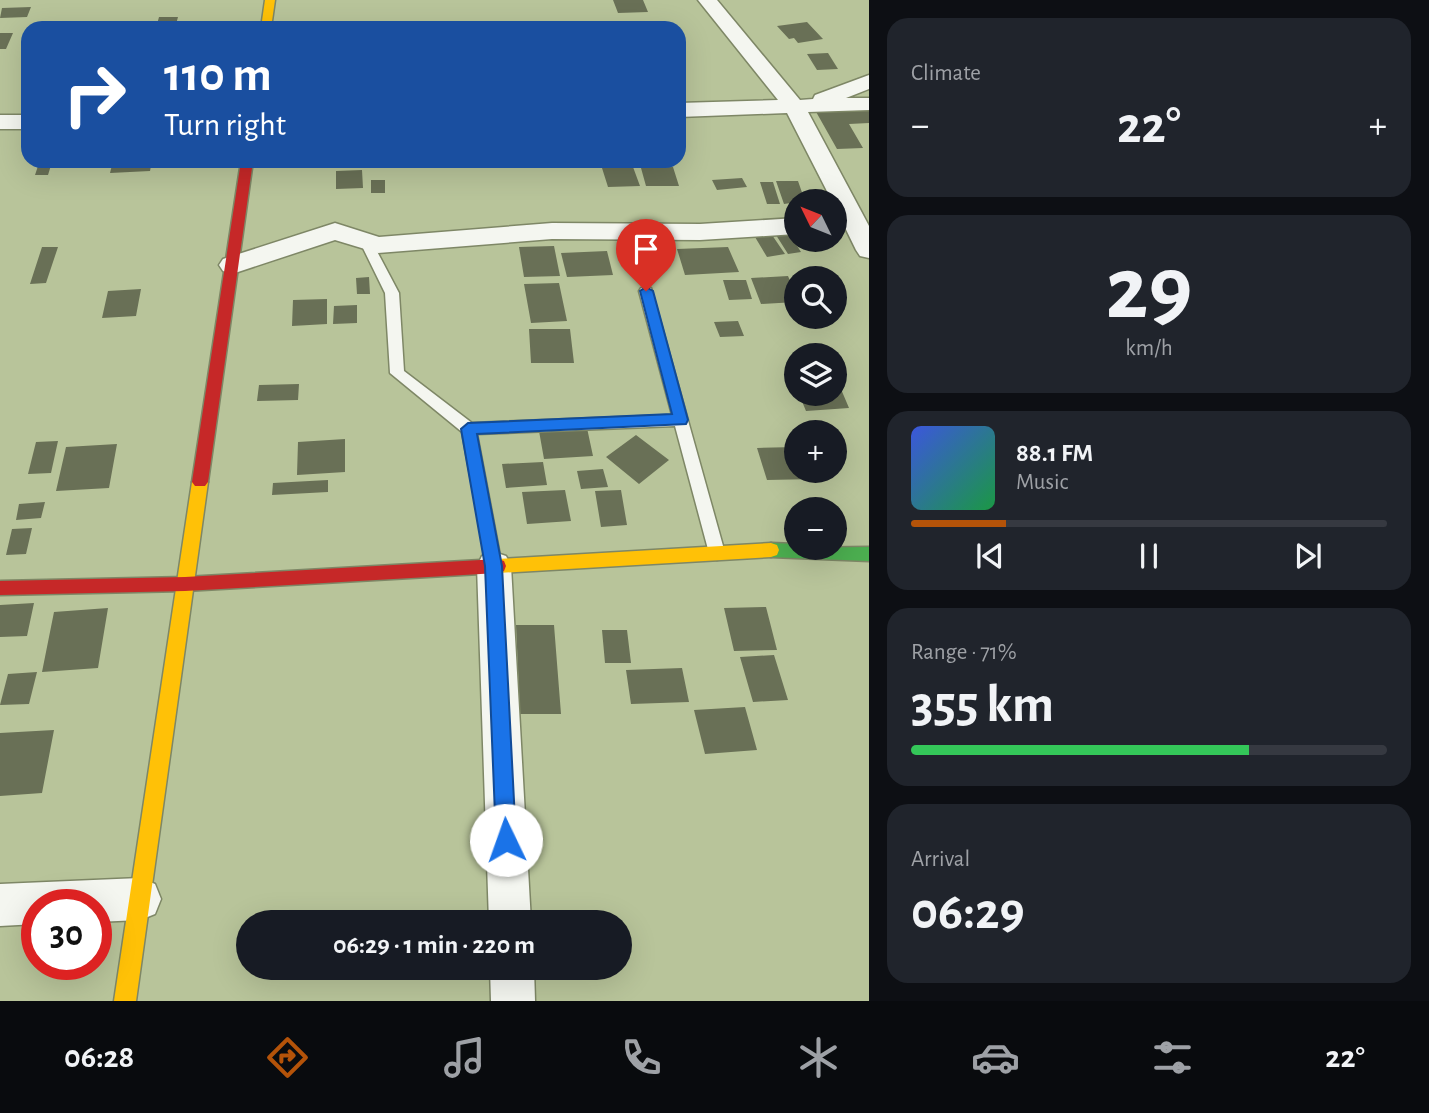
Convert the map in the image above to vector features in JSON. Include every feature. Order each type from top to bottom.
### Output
[{"type":"street","points":[[267,21],[270,0]]},
{"type":"street","points":[[707,0],[800,108],[864,242]]},
{"type":"street","points":[[800,108],[869,82]]},
{"type":"street","points":[[686,110],[869,104]]},
{"type":"street","points":[[0,122],[21,122]]},
{"type":"street","points":[[125,1001],[246,168]]},
{"type":"street","points":[[232,265],[335,231],[378,245],[552,231],[700,232],[784,227]]},
{"type":"street","points":[[847,233],[864,242]]},
{"type":"street","points":[[0,588],[185,584],[792,549],[869,554]]},
{"type":"street","points":[[494,566],[509,910]]},
{"type":"street","points":[[0,905],[140,899]]},
{"type":"street","points":[[512,980],[513,1001]]},
{"type":"lane","points":[[365,240],[392,293],[397,373],[468,429],[681,420]]},
{"type":"lane","points":[[646,291],[717,553]]},
{"type":"lane","points":[[468,429],[494,566]]},
{"type":"building","points":[[613,0],[643,0],[648,12],[618,13]]},
{"type":"building","points":[[31,7],[27,17],[0,18],[2,8]]},
{"type":"building","points":[[159,17],[178,17],[177,21],[158,21]]},
{"type":"building","points":[[807,22],[823,39],[798,43],[794,38],[789,39],[777,26]]},
{"type":"building","points":[[0,33],[13,33],[6,49],[0,49]]},
{"type":"building","points":[[828,53],[838,69],[817,70],[807,54]]},
{"type":"building","points":[[869,108],[869,123],[849,124],[863,148],[837,149],[815,110]]},
{"type":"building","points":[[37,168],[50,168],[48,175],[35,175]]},
{"type":"building","points":[[111,168],[151,168],[150,171],[110,173]]},
{"type":"building","points":[[602,168],[633,168],[640,186],[608,187]]},
{"type":"building","points":[[641,168],[673,168],[679,186],[646,186]]},
{"type":"building","points":[[362,170],[363,188],[336,189],[336,171]]},
{"type":"building","points":[[742,178],[747,187],[717,190],[712,180]]},
{"type":"building","points":[[371,180],[385,180],[385,193],[371,193]]},
{"type":"building","points":[[776,181],[798,181],[801,189],[784,189],[784,204]]},
{"type":"building","points":[[760,182],[773,182],[780,204],[767,204]]},
{"type":"building","points":[[784,234],[784,248],[776,235]]},
{"type":"building","points":[[772,235],[785,254],[767,257],[755,237]]},
{"type":"building","points":[[641,237],[649,263],[631,264],[623,238]]},
{"type":"building","points":[[554,246],[560,276],[524,277],[519,247]]},
{"type":"building","points":[[42,247],[58,247],[46,283],[30,284]]},
{"type":"building","points":[[728,247],[739,272],[685,275],[677,249]]},
{"type":"building","points":[[607,251],[613,275],[567,277],[561,253]]},
{"type":"building","points":[[784,276],[784,303],[761,304],[751,278]]},
{"type":"building","points":[[369,277],[370,294],[357,294],[356,278]]},
{"type":"building","points":[[723,280],[746,280],[752,299],[729,300]]},
{"type":"building","points":[[559,283],[567,321],[531,323],[524,284]]},
{"type":"building","points":[[141,289],[136,316],[102,318],[108,291]]},
{"type":"building","points":[[327,299],[327,324],[292,326],[293,300]]},
{"type":"building","points":[[357,305],[357,323],[333,324],[334,306]]},
{"type":"building","points":[[738,321],[744,336],[720,337],[714,322]]},
{"type":"building","points":[[529,329],[570,329],[574,363],[531,363]]},
{"type":"building","points":[[299,384],[298,400],[257,401],[259,385]]},
{"type":"building","points":[[847,403],[849,408],[806,411],[804,406],[847,406]]},
{"type":"building","points":[[587,428],[593,456],[544,459],[539,431]]},
{"type":"building","points":[[636,435],[669,460],[639,484],[606,457]]},
{"type":"building","points":[[345,439],[345,472],[297,475],[298,442]]},
{"type":"building","points":[[58,441],[51,473],[28,474],[36,442]]},
{"type":"building","points":[[117,444],[109,488],[56,491],[66,447]]},
{"type":"building","points":[[784,447],[784,480],[767,480],[757,448]]},
{"type":"building","points":[[543,462],[547,485],[506,488],[502,464]]},
{"type":"building","points":[[603,469],[608,487],[581,489],[577,471]]},
{"type":"building","points":[[328,480],[328,492],[272,495],[273,483]]},
{"type":"building","points":[[565,490],[571,521],[527,524],[522,492]]},
{"type":"building","points":[[621,490],[627,525],[601,527],[595,491]]},
{"type":"building","points":[[45,502],[41,518],[16,520],[19,504]]},
{"type":"building","points":[[32,528],[26,554],[6,555],[12,529]]},
{"type":"building","points":[[34,603],[27,636],[0,637],[0,605]]},
{"type":"building","points":[[766,607],[777,650],[734,651],[724,608]]},
{"type":"building","points":[[108,608],[98,668],[42,672],[54,612]]},
{"type":"building","points":[[516,625],[554,625],[561,714],[520,714]]},
{"type":"building","points":[[602,630],[627,630],[631,663],[605,663]]},
{"type":"building","points":[[774,655],[788,700],[753,702],[740,657]]},
{"type":"building","points":[[682,668],[689,702],[631,704],[626,670]]},
{"type":"building","points":[[37,672],[29,704],[0,705],[8,674]]},
{"type":"building","points":[[745,707],[757,750],[705,754],[694,710]]},
{"type":"building","points":[[54,730],[42,793],[0,796],[0,733]]},
{"type":"traffic: fast","points":[[771,550],[869,554]]},
{"type":"traffic: slow","points":[[267,21],[270,0]]},
{"type":"traffic: slow","points":[[125,1001],[200,482]]},
{"type":"traffic: slow","points":[[498,566],[771,550]]},
{"type":"traffic: jam","points":[[200,482],[246,168]]},
{"type":"traffic: jam","points":[[0,588],[185,584],[498,566]]},
{"type":"route","points":[[506,840],[494,566],[468,429],[681,420],[646,291]]}]
